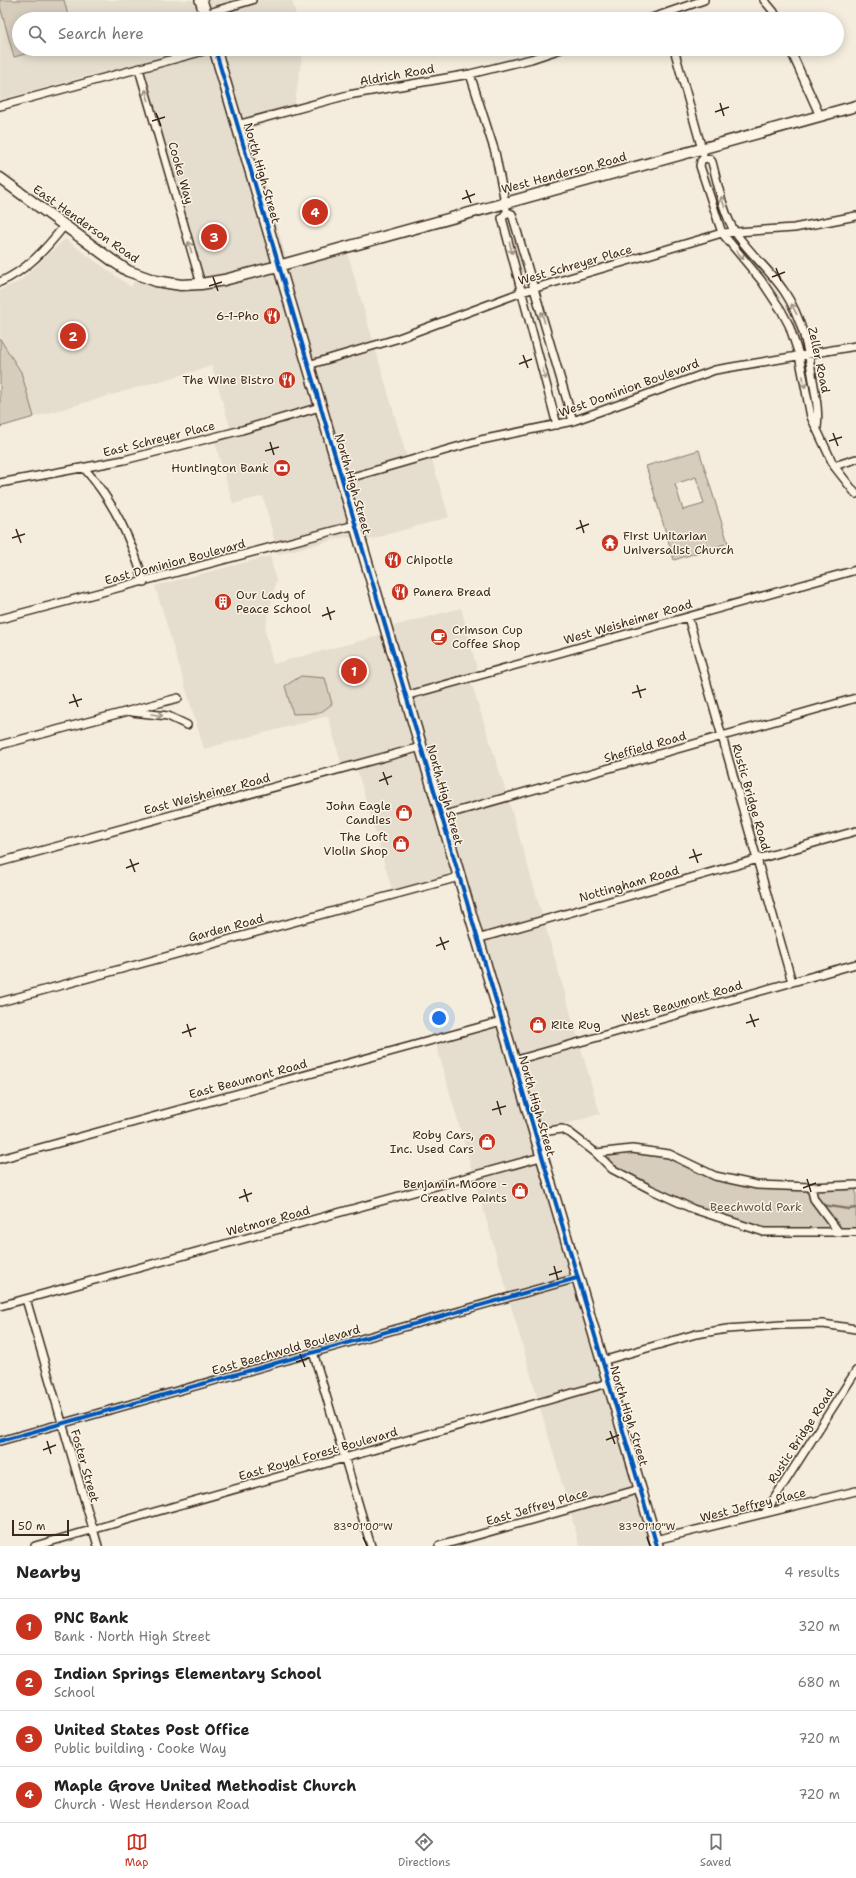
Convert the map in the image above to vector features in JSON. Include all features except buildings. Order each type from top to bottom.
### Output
[{"type":"main road","points":[[201,0],[205,12]]},
{"type":"main road","name":"North High Street","points":[[217,56],[656,1543]]},
{"type":"main road","name":"West Henderson Road","points":[[278,266],[506,207],[703,153],[856,106]]},
{"type":"main road","name":"East Henderson Road","points":[[0,178],[113,261],[140,277],[170,284],[201,284],[224,280],[278,266]]},
{"type":"street","points":[[218,12],[252,0]]},
{"type":"street","points":[[674,12],[704,0]]},
{"type":"street","points":[[764,0],[773,12]]},
{"type":"street","points":[[0,106],[184,56]]},
{"type":"street","name":"Aldrich Road","points":[[238,125],[348,95],[470,74],[540,56]]},
{"type":"street","name":"Zeller Road","points":[[676,56],[703,153],[700,166],[722,234],[761,280],[781,310],[799,355],[811,417],[834,466],[856,494]]},
{"type":"street","points":[[793,56],[820,116]]},
{"type":"street","name":"Cooke Way","points":[[139,68],[201,284]]},
{"type":"street","points":[[470,74],[495,152],[506,207],[512,214],[574,421]]},
{"type":"street","name":"Zeller Road","points":[[703,153],[712,162],[723,203],[735,232],[784,291],[803,329],[809,354],[819,414],[817,429]]},
{"type":"street","points":[[506,207],[502,218],[557,425]]},
{"type":"street","name":"West Schreyer Place","points":[[308,365],[396,339],[522,292],[722,234],[794,228],[856,216]]},
{"type":"street","points":[[0,282],[22,269],[36,258],[49,246],[64,226]]},
{"type":"street","name":"West Dominion Boulevard","points":[[342,480],[481,440],[574,421],[715,370],[856,346]]},
{"type":"street","name":"East Schreyer Place","points":[[0,483],[56,471],[84,468],[124,460],[320,407]]},
{"type":"street","points":[[834,466],[856,459]]},
{"type":"street","points":[[84,468],[100,486],[118,514],[135,552],[144,582]]},
{"type":"street","name":"East Dominion Boulevard","points":[[0,619],[355,525]]},
{"type":"street","name":"West Weisheimer Road","points":[[405,696],[856,570]]},
{"type":"street","name":"Rustic Bridge Road","points":[[688,617],[792,982]]},
{"type":"street","points":[[0,745],[178,698]]},
{"type":"street","name":"Sheffield Road","points":[[441,816],[856,698]]},
{"type":"street","points":[[126,712],[168,716],[187,725]]},
{"type":"street","name":"East Weisheimer Road","points":[[0,862],[421,747]]},
{"type":"street","name":"Nottingham Road","points":[[477,939],[856,831]]},
{"type":"street","name":"Garden Road","points":[[0,1002],[459,877]]},
{"type":"street","name":"West Beaumont Road","points":[[513,1061],[856,964]]},
{"type":"street","name":"East Beaumont Road","points":[[0,1159],[502,1021]]},
{"type":"street","points":[[534,1133],[562,1129],[570,1133],[596,1153],[612,1169],[650,1189],[700,1212],[764,1232],[856,1232]]},
{"type":"street","points":[[596,1153],[632,1149],[670,1154],[715,1176],[757,1184],[811,1187],[856,1185]]},
{"type":"street","name":"Wetmore Road","points":[[0,1306],[542,1157]]},
{"type":"street","points":[[811,1187],[814,1199],[838,1232]]},
{"type":"street","name":"East Beechwold Boulevard","points":[[0,1441],[577,1278]]},
{"type":"street","name":"Foster Street","points":[[26,1299],[98,1546]]},
{"type":"street","points":[[602,1361],[696,1334],[727,1329],[823,1324],[856,1329]]},
{"type":"street","points":[[313,1352],[371,1546]]},
{"type":"street","name":"Rustic Bridge Road","points":[[765,1513],[856,1371]]},
{"type":"street","name":"East Royal Forest Boulevard","points":[[35,1546],[608,1383]]},
{"type":"street","name":"East Jeffrey Place","points":[[439,1546],[640,1489]]},
{"type":"street","name":"West Jeffrey Place","points":[[656,1543],[765,1513],[856,1491]]},
{"type":"shaded area","points":[[0,0],[292,0],[295,12],[12,12],[12,56],[302,56],[293,115],[253,128],[249,133],[286,257],[344,241],[408,461],[430,454],[449,517],[369,540],[345,537],[278,554],[263,496],[233,504],[214,439],[232,434],[212,366],[0,427],[0,290],[20,281],[65,239],[131,287],[136,278],[202,287],[139,69],[96,81],[94,74],[0,100]]},
{"type":"shaded area","points":[[270,556],[276,581],[265,630],[273,664],[375,637],[393,626],[461,608],[479,676],[470,679],[508,798],[600,1114],[535,1133],[658,1546],[580,1546],[435,1041],[501,1021],[457,879],[394,897],[356,766],[343,770],[328,716],[204,749],[155,586]]},
{"type":"green space","points":[[0,0],[64,0],[67,12],[12,12],[12,50],[0,6]]},
{"type":"green space","points":[[0,339],[21,372],[34,417],[0,427]]},
{"type":"green space","points":[[699,450],[728,543],[674,560],[646,466]],"holes":[[[696,477],[704,504],[683,510],[675,484]]]},
{"type":"green space","points":[[301,676],[325,678],[332,704],[320,713],[293,714],[285,686]]},
{"type":"green space","name":"Beechwold Park","points":[[632,1149],[669,1154],[715,1176],[757,1185],[856,1185],[856,1232],[764,1232],[693,1209],[612,1169],[596,1153]]},
{"type":"waterway","points":[[822,1205],[849,1209],[856,1208]]},
{"type":"cycle path","points":[[217,56],[657,1546]]},
{"type":"cycle path","points":[[0,1441],[577,1278]]},
{"type":"place","name":"Maple Grove United Methodist Church","points":[[315,212]]},
{"type":"place","name":"United States Post Office","points":[[214,237]]},
{"type":"place","name":"6-1-Pho","points":[[272,316]]},
{"type":"place","name":"Indian Springs Elementary School","points":[[73,336]]},
{"type":"place","name":"The Wine Bistro","points":[[287,380]]},
{"type":"place","name":"Huntington Bank","points":[[282,468]]},
{"type":"place","name":"First Unitarian Universalist Church","points":[[610,543]]},
{"type":"place","name":"Chipotle","points":[[393,560]]},
{"type":"place","name":"Panera Bread","points":[[400,592]]},
{"type":"place","name":"Our Lady of Peace School","points":[[223,602]]},
{"type":"place","name":"Crimson Cup Coffee Shop","points":[[439,637]]},
{"type":"place","name":"PNC Bank","points":[[354,671]]},
{"type":"place","name":"John Eagle Candies","points":[[404,813]]},
{"type":"place","name":"The Loft Violin Shop","points":[[401,844]]},
{"type":"place","name":"Rite Rug","points":[[538,1025]]},
{"type":"place","name":"Roby Cars, Inc. Used Cars","points":[[487,1142]]},
{"type":"place","name":"Benjamin Moore - Creative Paints","points":[[520,1191]]}]
